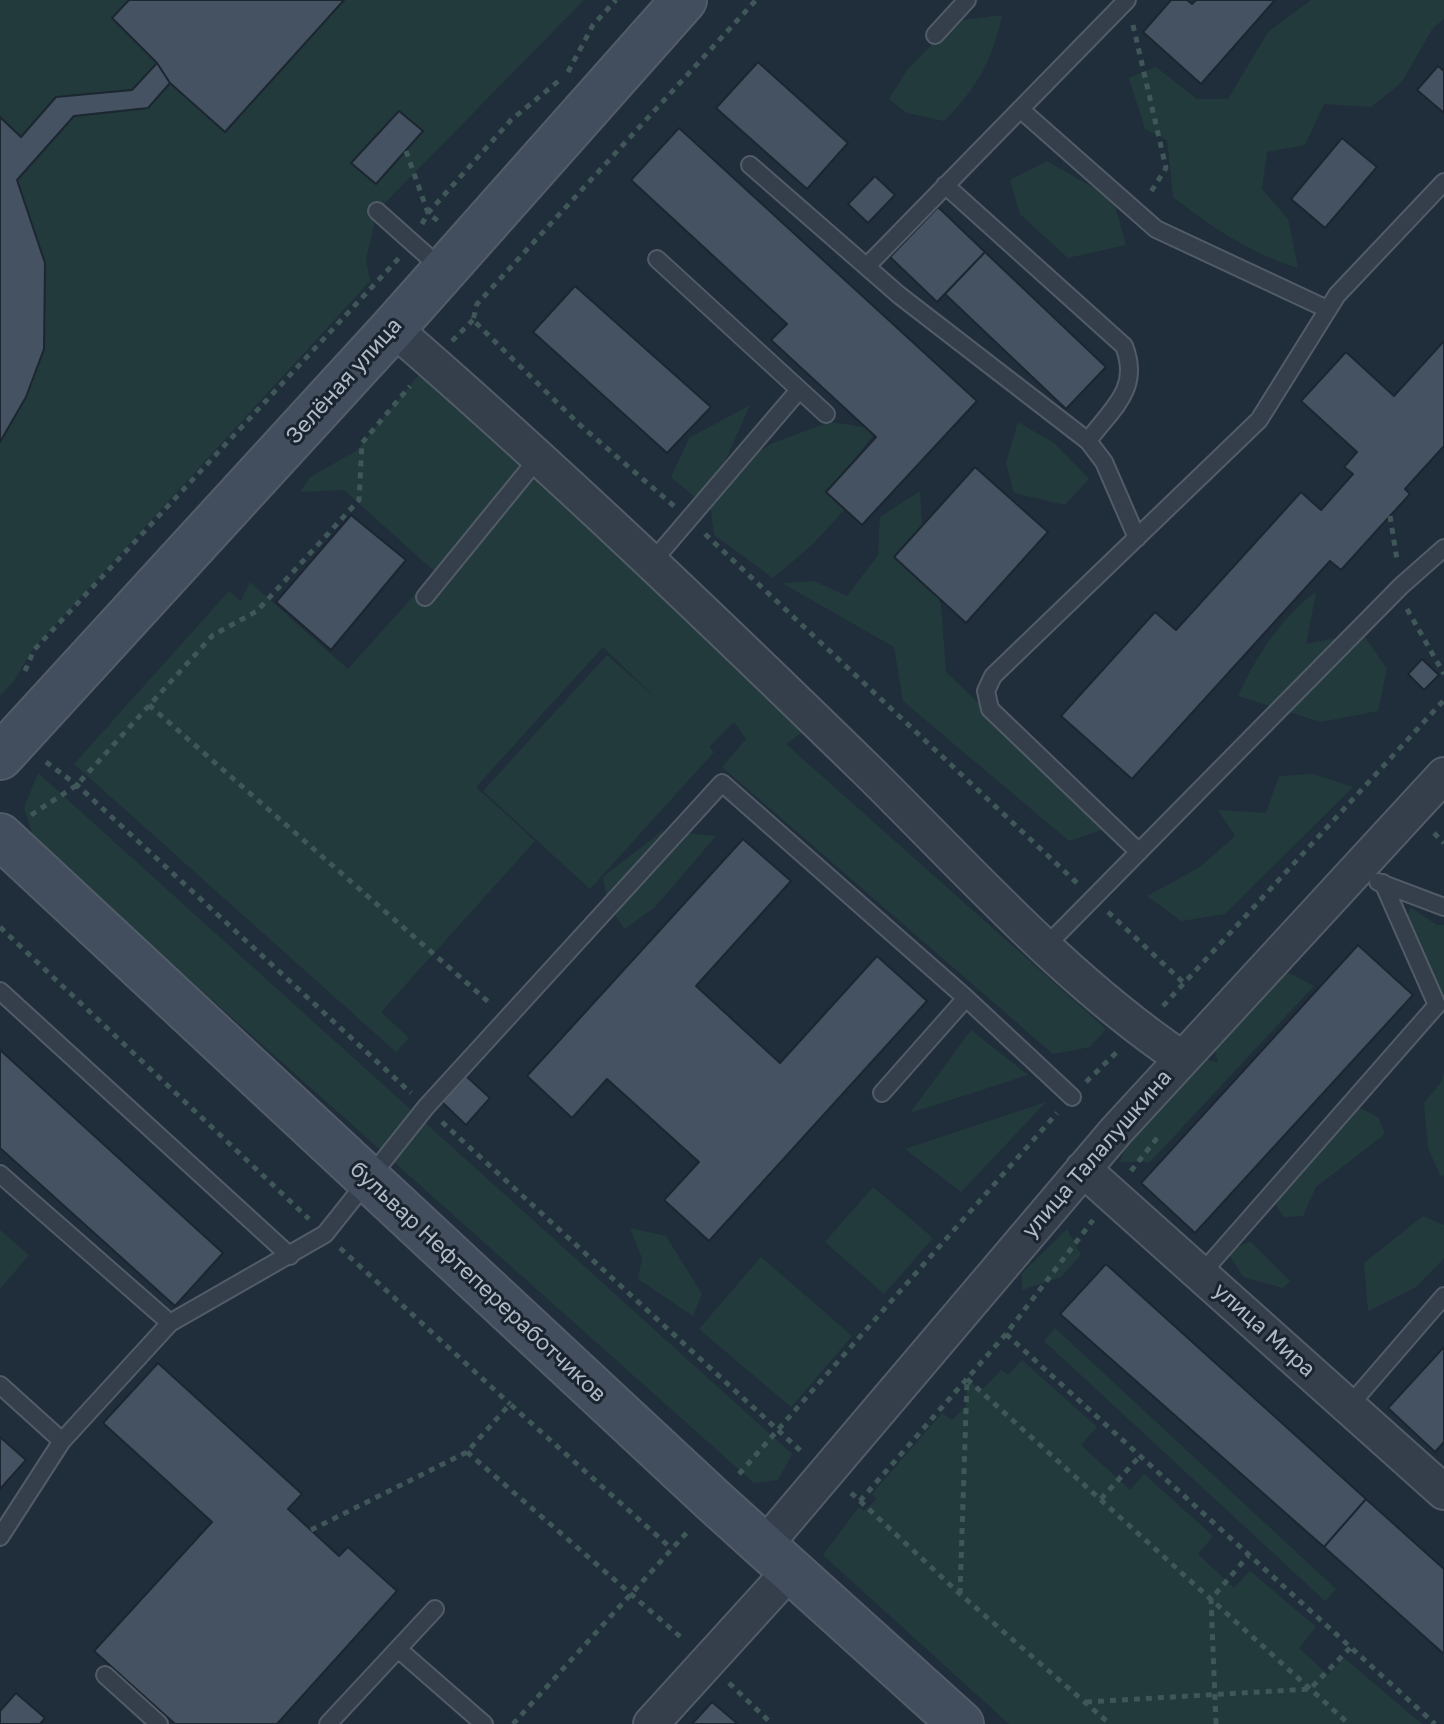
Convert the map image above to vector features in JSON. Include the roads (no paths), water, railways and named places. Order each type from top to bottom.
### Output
[{"type":"street","name":"Зелёная улица","points":[[8,748],[393,328],[428,256],[684,0]]},
{"type":"street","points":[[393,328],[653,561],[1046,946],[1139,1030],[1181,1058]]},
{"type":"street","name":"улица Талалушкина","points":[[651,1724],[707,1662],[777,1558],[826,1472],[1181,1058],[1444,775]]},
{"type":"street","name":"бульвар Нефтепереработчиков","points":[[13,827],[368,1181],[715,1502],[961,1724]]},
{"type":"street","name":"улица Мира","points":[[1083,1169],[1444,1492]]},
{"type":"lane","points":[[935,35],[967,0]]},
{"type":"lane","points":[[867,266],[1127,0]]},
{"type":"lane","points":[[1020,109],[1156,229],[1327,309]]},
{"type":"lane","points":[[750,165],[867,266],[1088,441],[1104,462],[1137,538]]},
{"type":"lane","points":[[1139,852],[990,709],[986,691],[993,676],[1259,420],[1327,309],[1444,182]]},
{"type":"lane","points":[[945,185],[1124,346],[1132,367],[1126,390],[1088,441]]},
{"type":"lane","points":[[377,211],[428,256]]},
{"type":"lane","points":[[657,259],[826,414]]},
{"type":"lane","points":[[653,561],[799,390]]},
{"type":"lane","points":[[425,597],[539,457]]},
{"type":"lane","points":[[1046,946],[1095,900],[1401,586],[1444,548]]},
{"type":"lane","points":[[0,1537],[62,1441],[170,1323],[325,1234],[426,1107],[722,783],[966,998],[1072,1097]]},
{"type":"lane","points":[[1349,877],[1383,883],[1444,907]]},
{"type":"lane","points":[[1201,1274],[1440,1008],[1383,883]]},
{"type":"lane","points":[[0,991],[290,1256]]},
{"type":"lane","points":[[882,1093],[966,998]]},
{"type":"lane","points":[[0,1174],[170,1323]]},
{"type":"lane","points":[[1349,1406],[1444,1296]]},
{"type":"lane","points":[[0,1385],[62,1441]]},
{"type":"lane","points":[[328,1724],[435,1609]]},
{"type":"lane","points":[[398,1649],[484,1724]]},
{"type":"lane","points":[[105,1675],[159,1724]]}]
